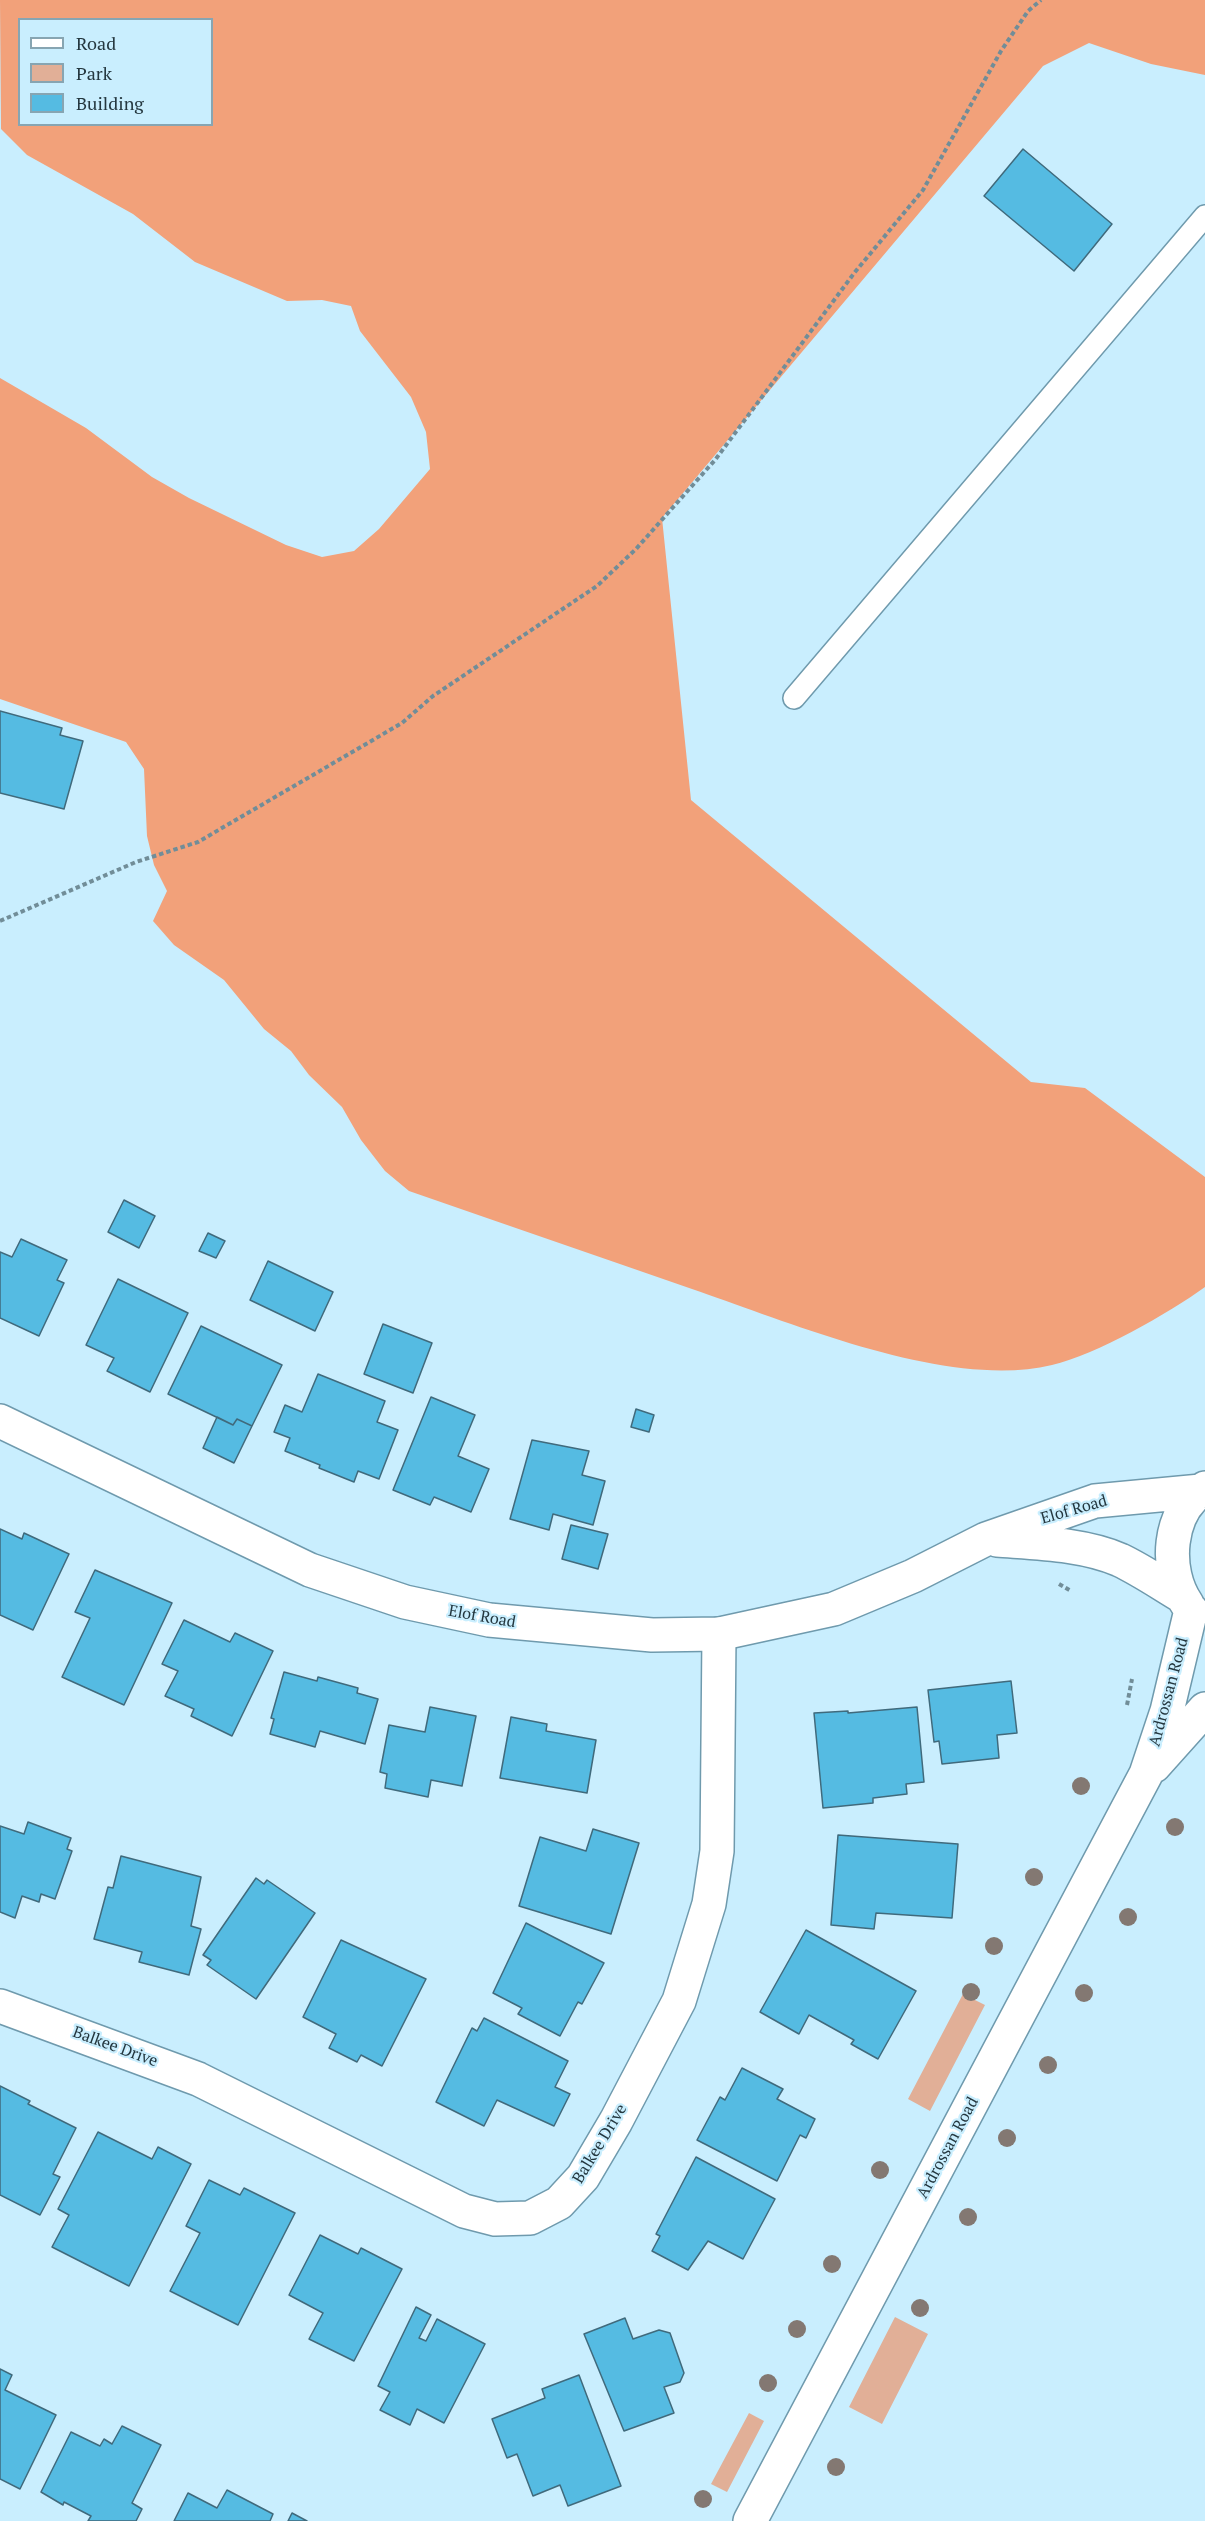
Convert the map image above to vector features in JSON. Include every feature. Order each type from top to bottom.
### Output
[{"type":"street","name":"Elof Road","points":[[0,1421],[310,1570],[405,1602],[489,1620],[652,1635],[718,1634],[834,1609],[913,1576],[986,1539],[1095,1501],[1203,1489]]},
{"type":"street","points":[[1192,1610],[1172,1567],[1173,1539],[1183,1512],[1203,1489]]},
{"type":"street","name":"Elof Road","points":[[986,1539],[1047,1544],[1120,1560],[1192,1610]]},
{"type":"street","name":"Ardrossan Road","points":[[750,2521],[1146,1774],[1167,1711],[1192,1610]]},
{"type":"street","name":"Balkee Drive","points":[[0,2006],[198,2079],[464,2211],[495,2219],[530,2218],[560,2203],[583,2177],[616,2121],[679,2001],[709,1904],[717,1851],[718,1634]]},
{"type":"street","name":"Ardrossan Road","points":[[1146,1774],[1205,1709]]},
{"type":"lane","points":[[794,698],[1205,216]]},
{"type":"path","points":[[0,921],[136,862],[198,842],[402,723],[433,696],[597,586],[636,549],[715,460],[855,272],[923,190],[1001,51],[1028,11],[1041,0]]},
{"type":"green space","points":[[963,1994],[985,2005],[930,2111],[908,2099]]},
{"type":"green space","points":[[895,2317],[928,2334],[882,2424],[849,2407]]},
{"type":"green space","points":[[749,2413],[764,2421],[727,2492],[711,2484]]},
{"type":"shaded area","points":[[0,0],[1205,0],[1205,75],[1151,64],[1089,43],[1043,66],[662,518],[691,800],[1031,1082],[1085,1088],[1205,1177],[1205,1287],[1132,1332],[1070,1360],[1052,1365],[1011,1370],[966,1368],[919,1361],[822,1335],[409,1191],[385,1171],[361,1140],[342,1107],[309,1075],[291,1051],[264,1029],[224,980],[174,945],[153,921],[167,891],[154,865],[147,836],[144,769],[126,742],[0,699],[0,378],[86,428],[152,477],[189,498],[286,545],[322,557],[354,551],[379,529],[430,469],[426,432],[411,397],[360,331],[351,306],[322,300],[287,301],[195,262],[133,214],[27,155],[1,129]]},
{"type":"building","points":[[1023,149],[1112,224],[1074,271],[984,196]]},
{"type":"building","points":[[0,711],[62,728],[60,735],[83,741],[64,809],[0,793]]},
{"type":"building","points":[[124,1200],[155,1216],[139,1248],[108,1232]]},
{"type":"building","points":[[208,1233],[225,1241],[216,1258],[199,1251]]},
{"type":"building","points":[[21,1239],[67,1260],[57,1280],[64,1283],[39,1336],[0,1318],[0,1252],[12,1257]]},
{"type":"building","points":[[268,1261],[333,1292],[315,1331],[250,1300]]},
{"type":"building","points":[[118,1279],[188,1313],[150,1392],[107,1371],[114,1358],[86,1345]]},
{"type":"building","points":[[383,1324],[432,1343],[413,1393],[364,1374]]},
{"type":"building","points":[[201,1326],[282,1365],[252,1426],[237,1419],[233,1425],[168,1394]]},
{"type":"building","points":[[318,1374],[385,1401],[377,1422],[398,1430],[379,1479],[358,1471],[354,1482],[285,1451],[290,1438],[274,1432],[285,1405],[302,1412]]},
{"type":"building","points":[[431,1397],[475,1415],[458,1456],[489,1469],[471,1512],[434,1497],[430,1505],[393,1490]]},
{"type":"building","points":[[636,1409],[654,1415],[649,1432],[631,1427]]},
{"type":"building","points":[[217,1417],[233,1425],[237,1419],[252,1426],[234,1463],[203,1448]]},
{"type":"building","points":[[532,1440],[589,1451],[582,1475],[605,1481],[593,1525],[553,1514],[549,1530],[510,1519]]},
{"type":"building","points":[[571,1525],[608,1534],[598,1569],[562,1559]]},
{"type":"building","points":[[0,1529],[22,1539],[24,1533],[69,1554],[33,1630],[0,1615]]},
{"type":"building","points":[[95,1570],[172,1603],[124,1705],[62,1677],[90,1618],[75,1612]]},
{"type":"building","points":[[184,1620],[230,1642],[235,1633],[273,1651],[232,1736],[191,1716],[194,1709],[165,1696],[178,1671],[162,1664]]},
{"type":"building","points":[[284,1672],[317,1681],[318,1677],[358,1688],[357,1693],[378,1699],[365,1744],[320,1731],[315,1747],[270,1734],[274,1719],[271,1718]]},
{"type":"building","points":[[1011,1681],[1017,1733],[997,1735],[999,1758],[942,1764],[939,1741],[934,1742],[928,1690]]},
{"type":"building","points":[[430,1707],[476,1716],[462,1786],[431,1780],[428,1797],[385,1788],[387,1774],[380,1772],[389,1725],[425,1732]]},
{"type":"building","points":[[917,1707],[924,1782],[906,1784],[907,1794],[873,1798],[873,1803],[823,1808],[814,1713],[848,1711],[848,1713]]},
{"type":"building","points":[[511,1717],[547,1724],[546,1731],[596,1740],[587,1793],[500,1778]]},
{"type":"building","points":[[28,1822],[71,1838],[67,1849],[72,1851],[55,1899],[41,1894],[39,1902],[22,1896],[15,1918],[0,1912],[0,1826],[24,1834]]},
{"type":"building","points":[[593,1829],[639,1843],[611,1934],[519,1906],[540,1837],[586,1851]]},
{"type":"building","points":[[838,1835],[958,1844],[952,1918],[876,1913],[874,1929],[831,1925]]},
{"type":"building","points":[[121,1856],[201,1877],[191,1926],[201,1929],[189,1975],[139,1962],[142,1952],[94,1939],[108,1887],[113,1888]]},
{"type":"building","points":[[256,1878],[264,1884],[267,1880],[315,1913],[256,1999],[207,1965],[211,1960],[203,1955]]},
{"type":"building","points":[[526,1923],[604,1963],[582,2004],[578,2002],[560,2036],[518,2014],[522,2008],[493,1993]]},
{"type":"building","points":[[806,1930],[916,1991],[878,2059],[851,2044],[854,2040],[809,2015],[799,2034],[760,2012]]},
{"type":"building","points":[[341,1940],[426,1979],[382,2066],[361,2055],[357,2062],[329,2048],[336,2034],[303,2017]]},
{"type":"building","points":[[484,2018],[568,2061],[555,2087],[570,2094],[554,2126],[497,2100],[484,2126],[436,2102],[472,2028],[477,2031]]},
{"type":"building","points":[[742,2068],[783,2089],[777,2099],[815,2119],[806,2138],[800,2135],[777,2181],[697,2140],[720,2097],[725,2100]]},
{"type":"building","points":[[0,2086],[30,2101],[28,2104],[76,2128],[53,2174],[60,2177],[40,2215],[0,2195]]},
{"type":"building","points":[[98,2132],[152,2159],[158,2147],[191,2164],[129,2286],[52,2247],[69,2215],[58,2209]]},
{"type":"building","points":[[696,2157],[775,2199],[743,2259],[708,2241],[688,2270],[652,2251],[660,2236],[656,2234]]},
{"type":"building","points":[[209,2180],[240,2195],[244,2188],[295,2213],[238,2325],[170,2291],[200,2233],[186,2226]]},
{"type":"building","points":[[320,2235],[358,2254],[361,2248],[402,2269],[354,2361],[309,2339],[323,2313],[289,2295]]},
{"type":"building","points":[[416,2307],[431,2315],[419,2338],[426,2341],[437,2319],[485,2344],[444,2423],[417,2409],[410,2425],[380,2410],[390,2392],[378,2386]]},
{"type":"building","points":[[625,2318],[633,2339],[659,2330],[670,2333],[684,2373],[680,2382],[664,2387],[674,2413],[624,2431],[584,2334]]},
{"type":"building","points":[[0,2369],[12,2375],[5,2390],[56,2415],[20,2489],[0,2479]]},
{"type":"building","points":[[579,2375],[621,2486],[568,2506],[560,2485],[533,2496],[517,2454],[507,2458],[492,2419],[545,2398],[542,2389]]},
{"type":"building","points":[[122,2426],[161,2445],[132,2503],[142,2509],[136,2521],[88,2521],[91,2516],[64,2502],[63,2505],[41,2492],[71,2432],[100,2446],[104,2439],[112,2444]]},
{"type":"building","points":[[227,2490],[273,2514],[270,2521],[174,2521],[188,2493],[217,2508]]},
{"type":"building","points":[[292,2513],[307,2521],[288,2521]]}]
